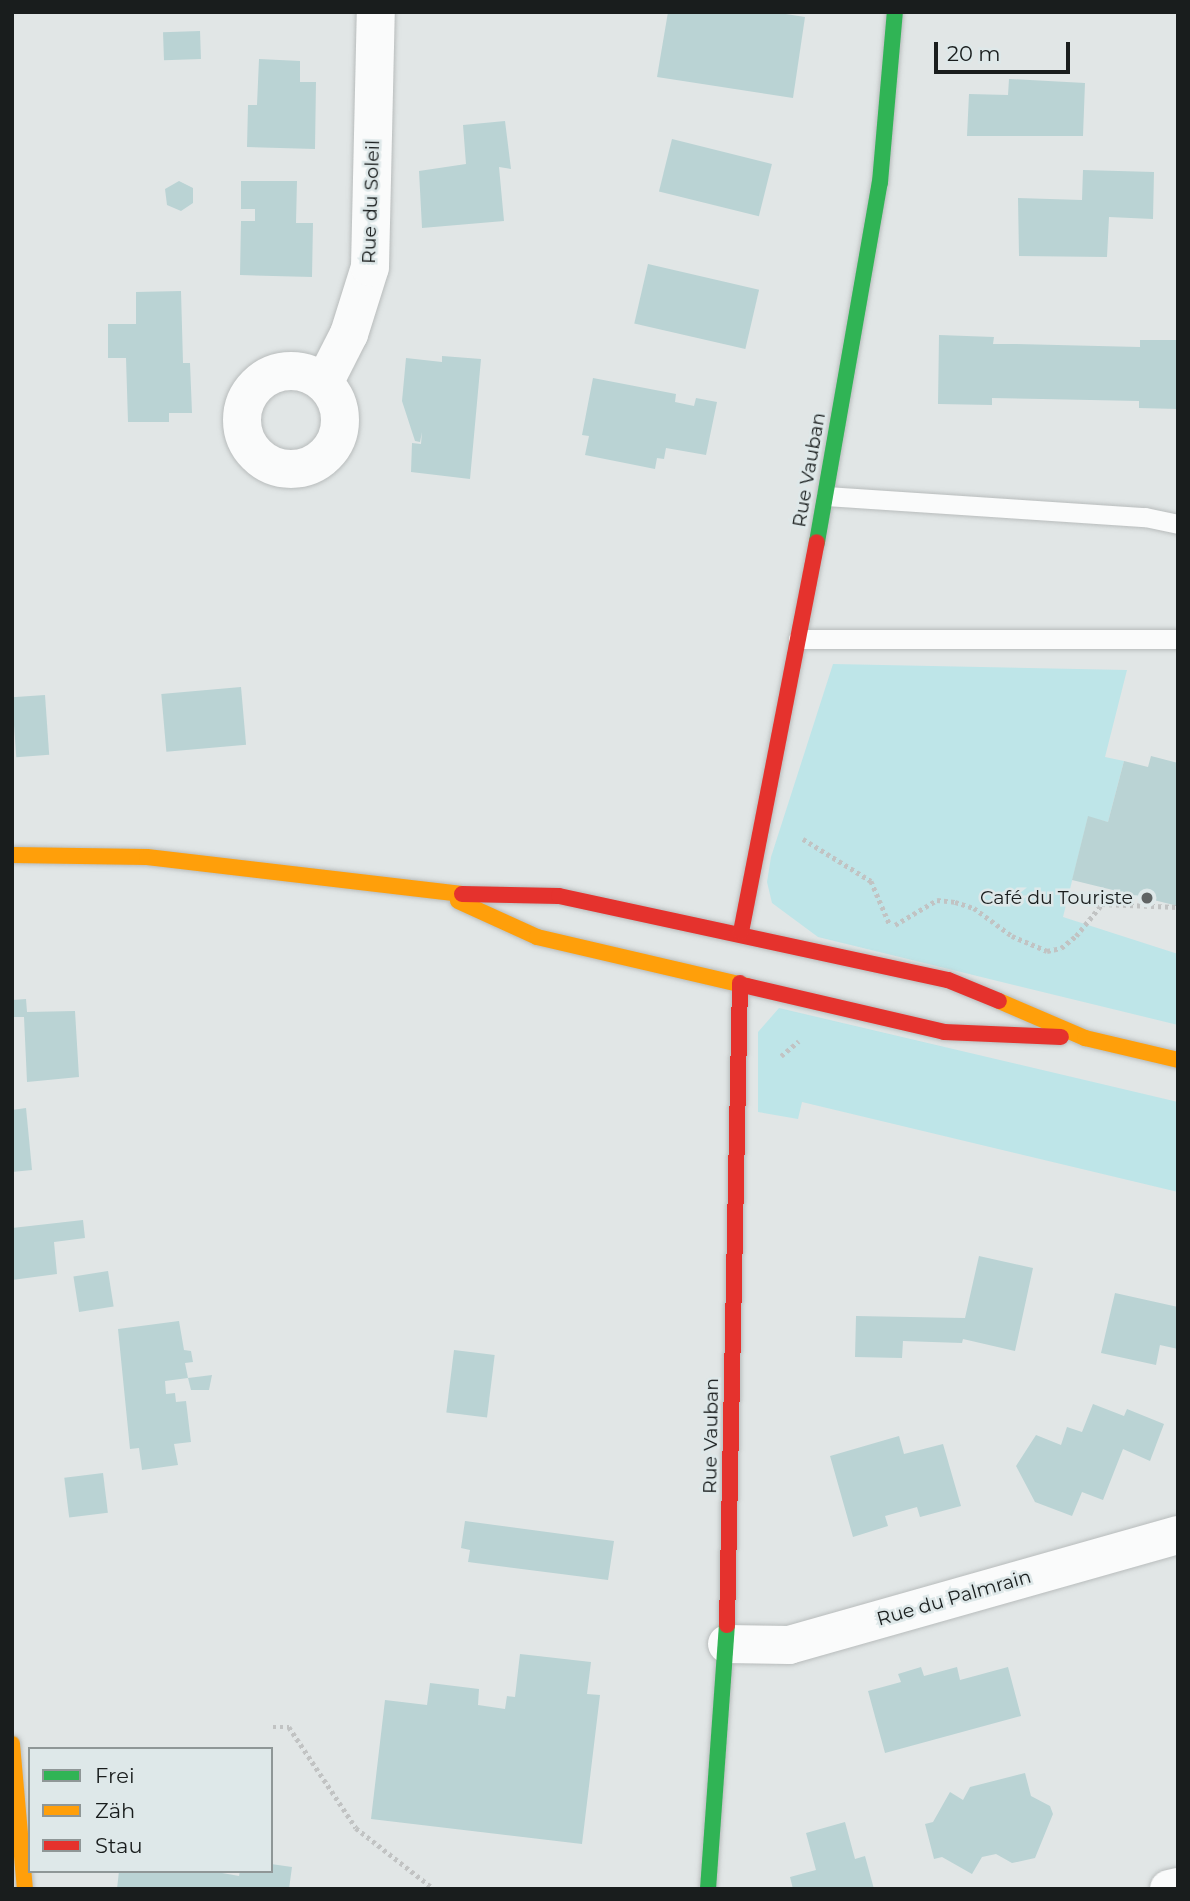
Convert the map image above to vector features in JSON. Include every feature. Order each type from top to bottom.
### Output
[{"type":"street","name":"Rue Vauban","points":[[741,932],[826,496],[880,182],[895,12]]},
{"type":"street","name":"Rue du Soleil","points":[[324,383],[349,334],[370,267],[371,14]]},
{"type":"street","points":[[12,855],[148,857],[315,874],[443,894],[559,896],[741,932],[948,980],[1085,1038],[1178,1059]]},
{"type":"street","points":[[443,894],[537,937],[944,1032],[1085,1038]]},
{"type":"street","name":"Rue Vauban","points":[[708,1889],[727,1644],[740,983]]},
{"type":"street","name":"Rue du Palmrain","points":[[727,1644],[789,1645],[1178,1535]]},
{"type":"street","points":[[12,1744],[17,1832],[25,1889]]},
{"type":"street","points":[[1170,1889],[1178,1887]]},
{"type":"lane","points":[[826,496],[1145,517],[1178,524]]},
{"type":"lane","points":[[798,639],[1178,639]]},
{"type":"path","points":[[800,837],[871,881],[891,928],[937,900],[955,902],[974,908],[1012,936],[1047,951],[1061,948],[1076,936],[1102,904],[1178,907]]},
{"type":"path","points":[[771,1065],[801,1039]]},
{"type":"path","points":[[273,1727],[289,1727],[356,1828],[434,1889]]},
{"type":"shaded area","points":[[833,664],[1127,670],[1105,757],[1124,761],[1108,822],[1088,817],[1063,917],[1178,954],[1178,1025],[818,937],[772,903],[767,882],[771,857]]},
{"type":"shaded area","points":[[779,1008],[1178,1102],[1178,1192],[802,1102],[798,1119],[758,1112],[758,1032]]},
{"type":"building","points":[[668,12],[773,12],[805,17],[793,98],[657,77]]},
{"type":"building","points":[[200,31],[201,59],[164,60],[163,32]]},
{"type":"building","points":[[259,59],[300,61],[300,82],[316,82],[315,149],[247,147],[248,105],[257,105]]},
{"type":"building","points":[[1009,79],[1085,83],[1083,136],[967,136],[969,94],[1008,95]]},
{"type":"building","points":[[505,121],[511,169],[499,167],[504,221],[422,228],[419,171],[466,164],[463,125]]},
{"type":"building","points":[[672,139],[772,164],[759,216],[659,191]]},
{"type":"building","points":[[1083,170],[1154,172],[1153,219],[1109,217],[1107,257],[1019,256],[1018,198],[1082,200]]},
{"type":"building","points":[[179,181],[193,188],[193,203],[181,211],[167,205],[165,189]]},
{"type":"building","points":[[241,181],[297,181],[296,223],[313,223],[312,277],[240,275],[241,221],[255,221],[255,209],[241,209]]},
{"type":"building","points":[[648,264],[759,290],[745,349],[634,323]]},
{"type":"building","points":[[181,291],[183,363],[190,363],[192,413],[169,413],[169,422],[128,422],[126,358],[108,358],[108,324],[136,324],[136,292]]},
{"type":"building","points":[[939,335],[994,337],[993,344],[1140,347],[1140,340],[1178,340],[1178,409],[1139,408],[1139,401],[992,398],[992,405],[938,404]]},
{"type":"building","points":[[442,356],[481,359],[470,479],[411,472],[412,443],[421,444],[422,432],[420,442],[415,441],[402,401],[406,358],[442,362]]},
{"type":"building","points":[[593,378],[676,394],[675,402],[694,406],[696,398],[717,402],[706,455],[666,448],[664,459],[657,458],[655,469],[585,455],[589,436],[582,435]]},
{"type":"building","points":[[241,687],[246,745],[166,752],[161,694]]},
{"type":"building","points":[[45,695],[49,755],[16,757],[12,697]]},
{"type":"building","points":[[1151,756],[1178,763],[1178,906],[1072,880],[1088,816],[1108,822],[1124,761],[1148,767]]},
{"type":"building","points":[[26,999],[27,1012],[75,1011],[79,1077],[27,1082],[24,1017],[12,1017],[12,1000]]},
{"type":"building","points":[[26,1108],[32,1170],[12,1172],[12,1110]]},
{"type":"building","points":[[83,1220],[85,1238],[54,1242],[57,1274],[12,1280],[12,1228]]},
{"type":"building","points":[[979,1256],[1033,1268],[1015,1351],[963,1339],[962,1343],[903,1341],[902,1358],[855,1357],[856,1316],[965,1318]]},
{"type":"building","points":[[108,1271],[114,1307],[79,1312],[73,1276]]},
{"type":"building","points":[[1115,1293],[1178,1307],[1178,1349],[1160,1345],[1156,1365],[1101,1353]]},
{"type":"building","points":[[179,1321],[184,1350],[191,1351],[193,1362],[185,1363],[188,1378],[165,1381],[166,1394],[175,1393],[176,1402],[186,1401],[191,1442],[174,1444],[178,1465],[142,1470],[139,1448],[130,1449],[118,1329]]},
{"type":"building","points":[[454,1350],[495,1355],[487,1418],[446,1413]]},
{"type":"building","points":[[212,1375],[209,1390],[191,1390],[188,1378]]},
{"type":"building","points":[[1093,1404],[1124,1416],[1127,1409],[1164,1424],[1150,1461],[1123,1449],[1103,1500],[1082,1492],[1072,1516],[1035,1502],[1016,1466],[1036,1435],[1061,1445],[1067,1427],[1082,1432]]},
{"type":"building","points":[[899,1436],[904,1454],[943,1444],[961,1506],[920,1517],[917,1507],[885,1516],[888,1526],[853,1537],[830,1456]]},
{"type":"building","points":[[103,1473],[108,1513],[69,1517],[64,1478]]},
{"type":"building","points":[[465,1521],[614,1541],[608,1580],[468,1562],[470,1550],[461,1548]]},
{"type":"building","points":[[520,1654],[591,1662],[587,1694],[600,1695],[582,1844],[371,1819],[385,1700],[427,1705],[430,1683],[479,1689],[478,1705],[505,1709],[507,1696],[515,1697]]},
{"type":"building","points":[[921,1667],[924,1676],[957,1667],[960,1680],[1008,1667],[1021,1716],[885,1753],[868,1691],[901,1682],[898,1674]]},
{"type":"building","points":[[1025,1773],[1031,1796],[1050,1806],[1053,1814],[1035,1858],[1012,1863],[996,1854],[982,1857],[972,1874],[942,1857],[934,1859],[925,1824],[933,1822],[950,1792],[963,1800],[970,1787]]},
{"type":"building","points":[[845,1822],[855,1859],[865,1856],[874,1889],[793,1889],[790,1877],[816,1870],[806,1833]]},
{"type":"building","points":[[273,1864],[292,1867],[289,1889],[117,1889],[119,1873],[222,1873],[239,1876],[240,1873],[273,1873]]},
{"type":"traffic: fast","points":[[817,542],[880,182],[895,12]]},
{"type":"traffic: fast","points":[[708,1889],[727,1625]]},
{"type":"traffic: slow","points":[[12,855],[147,857],[462,894]]},
{"type":"traffic: slow","points":[[458,901],[537,937],[747,986]]},
{"type":"traffic: slow","points":[[999,1001],[1085,1038],[1178,1060]]},
{"type":"traffic: slow","points":[[12,1744],[25,1889]]},
{"type":"traffic: jam","points":[[741,932],[817,542]]},
{"type":"traffic: jam","points":[[462,894],[559,896],[948,980],[999,1001]]},
{"type":"traffic: jam","points":[[727,1625],[740,983]]},
{"type":"traffic: jam","points":[[747,986],[944,1032],[1061,1037]]},
{"type":"place","name":"Café du Touriste","points":[[1147,898]]}]
